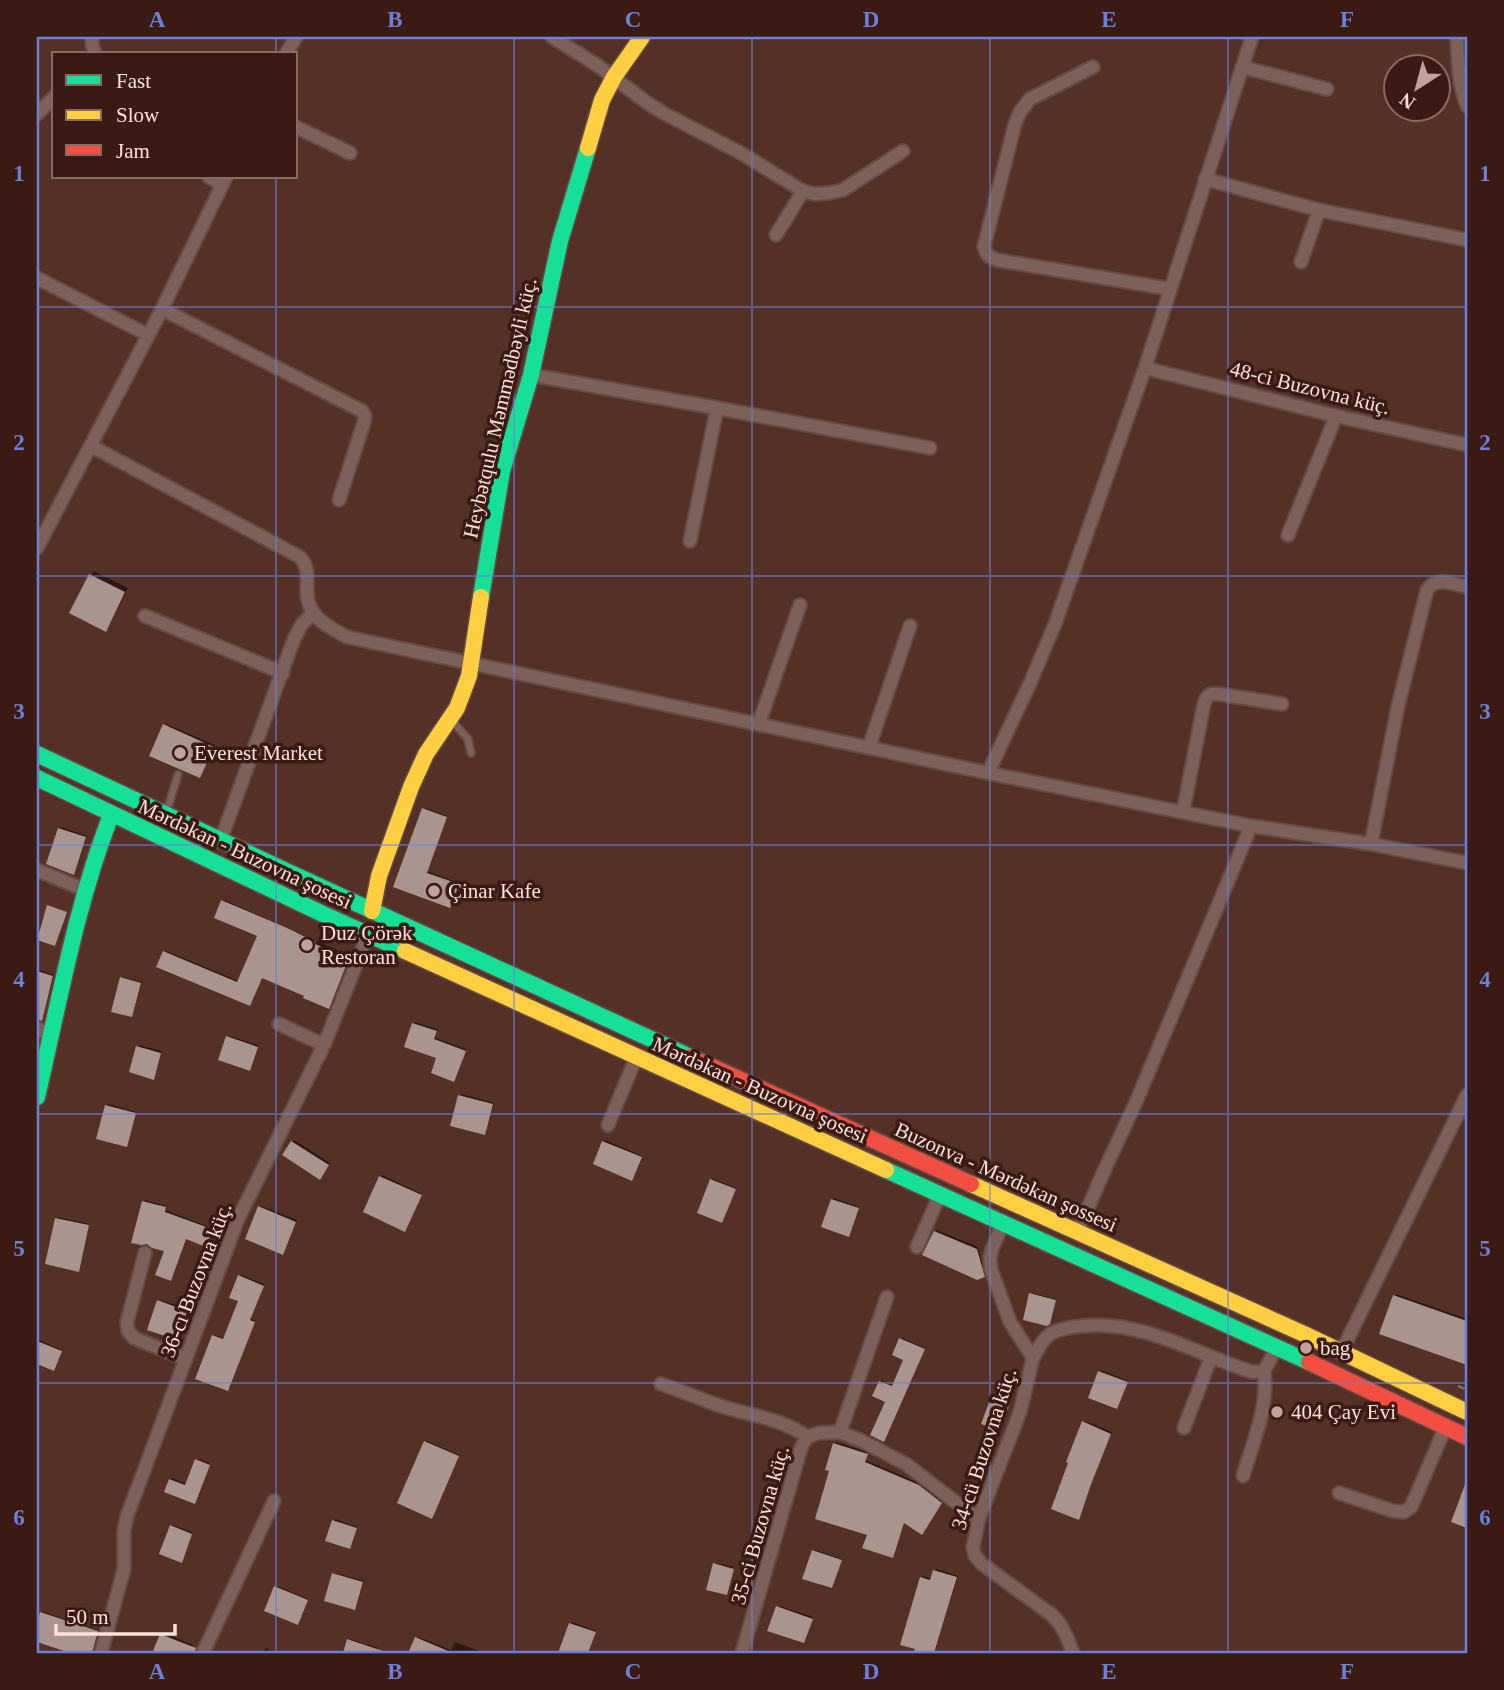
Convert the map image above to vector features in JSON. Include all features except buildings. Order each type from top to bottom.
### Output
[{"type":"main road","name":"Heybətqulu Məmmədbəyli küç.","points":[[367,934],[379,876],[411,787],[426,754],[461,698],[471,663],[502,471],[531,375],[560,241],[597,114],[614,77],[642,37]]},
{"type":"main road","name":"Mərdəkan - Buzovna şosesi","points":[[37,754],[220,842],[411,929]]},
{"type":"main road","name":"Mərdəkan - Buzovna şosesi","points":[[37,778],[111,815],[636,1058],[1277,1347],[1467,1437]]},
{"type":"main road","points":[[37,1097],[44,1032],[95,856],[111,815]]},
{"type":"main road","name":"Buzonva - Mərdəkan şossesi","points":[[411,929],[1342,1351],[1467,1412]]},
{"type":"street","points":[[552,37],[665,114],[739,152],[803,191],[815,194],[843,190],[903,151]]},
{"type":"street","points":[[988,773],[1047,643],[1145,368],[1252,37]]},
{"type":"street","points":[[1457,37],[1460,87],[1467,106]]},
{"type":"street","points":[[1093,67],[1030,100],[1020,112],[984,246],[985,252],[997,260],[1170,289]]},
{"type":"street","points":[[1242,67],[1327,89]]},
{"type":"street","points":[[37,114],[52,99]]},
{"type":"street","points":[[298,128],[350,153]]},
{"type":"street","points":[[1205,179],[1320,210],[1467,240]]},
{"type":"street","points":[[37,548],[162,309],[224,181]]},
{"type":"street","points":[[776,234],[803,191]]},
{"type":"street","points":[[1301,262],[1320,210]]},
{"type":"street","points":[[37,278],[148,335]]},
{"type":"street","points":[[162,309],[362,411],[364,422],[340,500]]},
{"type":"street","name":"48-ci Buzovna küç.","points":[[1145,368],[1467,445]]},
{"type":"street","points":[[531,375],[930,448]]},
{"type":"street","points":[[690,541],[717,408]]},
{"type":"street","points":[[1288,535],[1336,415]]},
{"type":"street","points":[[91,446],[300,557],[308,574],[306,592],[312,614],[327,627],[347,637],[988,773],[1251,825],[1467,863]]},
{"type":"street","points":[[1371,844],[1398,706],[1427,590],[1436,581],[1467,587]]},
{"type":"street","points":[[759,723],[800,605]]},
{"type":"street","points":[[220,842],[294,639],[302,624],[312,614]]},
{"type":"street","points":[[145,616],[283,673]]},
{"type":"street","points":[[869,747],[910,626]]},
{"type":"street","points":[[1183,812],[1207,697],[1219,694],[1282,704]]},
{"type":"street","points":[[1077,1233],[1136,1102],[1251,825]]},
{"type":"street","points":[[37,870],[85,890]]},
{"type":"street","name":"36-cı Buzovna küç.","points":[[101,1653],[124,1569],[124,1531],[127,1516],[238,1219],[324,1045],[367,934]]},
{"type":"street","points":[[279,1024],[324,1045]]},
{"type":"street","points":[[608,1125],[636,1058]]},
{"type":"street","points":[[1342,1351],[1467,1095]]},
{"type":"street","points":[[917,1247],[940,1194]]},
{"type":"street","name":"34-cü Buzovna küç.","points":[[1003,1223],[992,1249],[991,1269],[1010,1322],[1033,1358],[1020,1412],[979,1518],[973,1547],[975,1556],[982,1564],[1060,1623],[1073,1653]]},
{"type":"street","points":[[145,1253],[127,1322],[128,1331],[134,1338],[186,1359]]},
{"type":"street","points":[[887,1297],[840,1432],[862,1440],[906,1464],[979,1518]]},
{"type":"street","points":[[1033,1358],[1044,1339],[1051,1333],[1097,1324],[1117,1325],[1139,1330],[1252,1373],[1264,1371]]},
{"type":"street","points":[[1243,1476],[1265,1402],[1264,1371],[1277,1347]]},
{"type":"street","points":[[1184,1428],[1211,1357]]},
{"type":"street","points":[[661,1384],[722,1406],[785,1424],[807,1437]]},
{"type":"street","points":[[1339,1493],[1393,1511],[1404,1512],[1411,1507],[1446,1426]]},
{"type":"street","name":"35-ci Buzovna küç.","points":[[742,1653],[801,1448],[807,1437],[819,1433],[840,1432]]},
{"type":"street","points":[[203,1653],[274,1502]]},
{"type":"lane","points":[[450,719],[468,739],[471,753]]},
{"type":"lane","points":[[165,816],[178,775]]},
{"type":"traffic: fast","points":[[481,597],[502,471],[531,375],[560,241],[588,148]]},
{"type":"traffic: fast","points":[[37,754],[690,1057]]},
{"type":"traffic: fast","points":[[37,778],[405,951]]},
{"type":"traffic: fast","points":[[37,1097],[78,919],[111,815]]},
{"type":"traffic: fast","points":[[886,1170],[1309,1362]]},
{"type":"traffic: slow","points":[[588,148],[602,100],[614,77],[642,37]]},
{"type":"traffic: slow","points":[[372,911],[379,876],[411,787],[426,754],[457,708],[469,676],[481,597]]},
{"type":"traffic: slow","points":[[405,951],[886,1170]]},
{"type":"traffic: slow","points":[[971,1184],[1304,1334],[1467,1412]]},
{"type":"traffic: jam","points":[[690,1057],[971,1184]]},
{"type":"traffic: jam","points":[[1309,1362],[1467,1437]]},
{"type":"place","name":"Everest Market","points":[[180,753]]},
{"type":"place","name":"Çinar Kafe","points":[[434,891]]},
{"type":"place","name":"Duz Çörək Restoran","points":[[307,945]]},
{"type":"place","name":"bag","points":[[1306,1348]]},
{"type":"place","name":"404 Çay Evi","points":[[1277,1412]]}]
